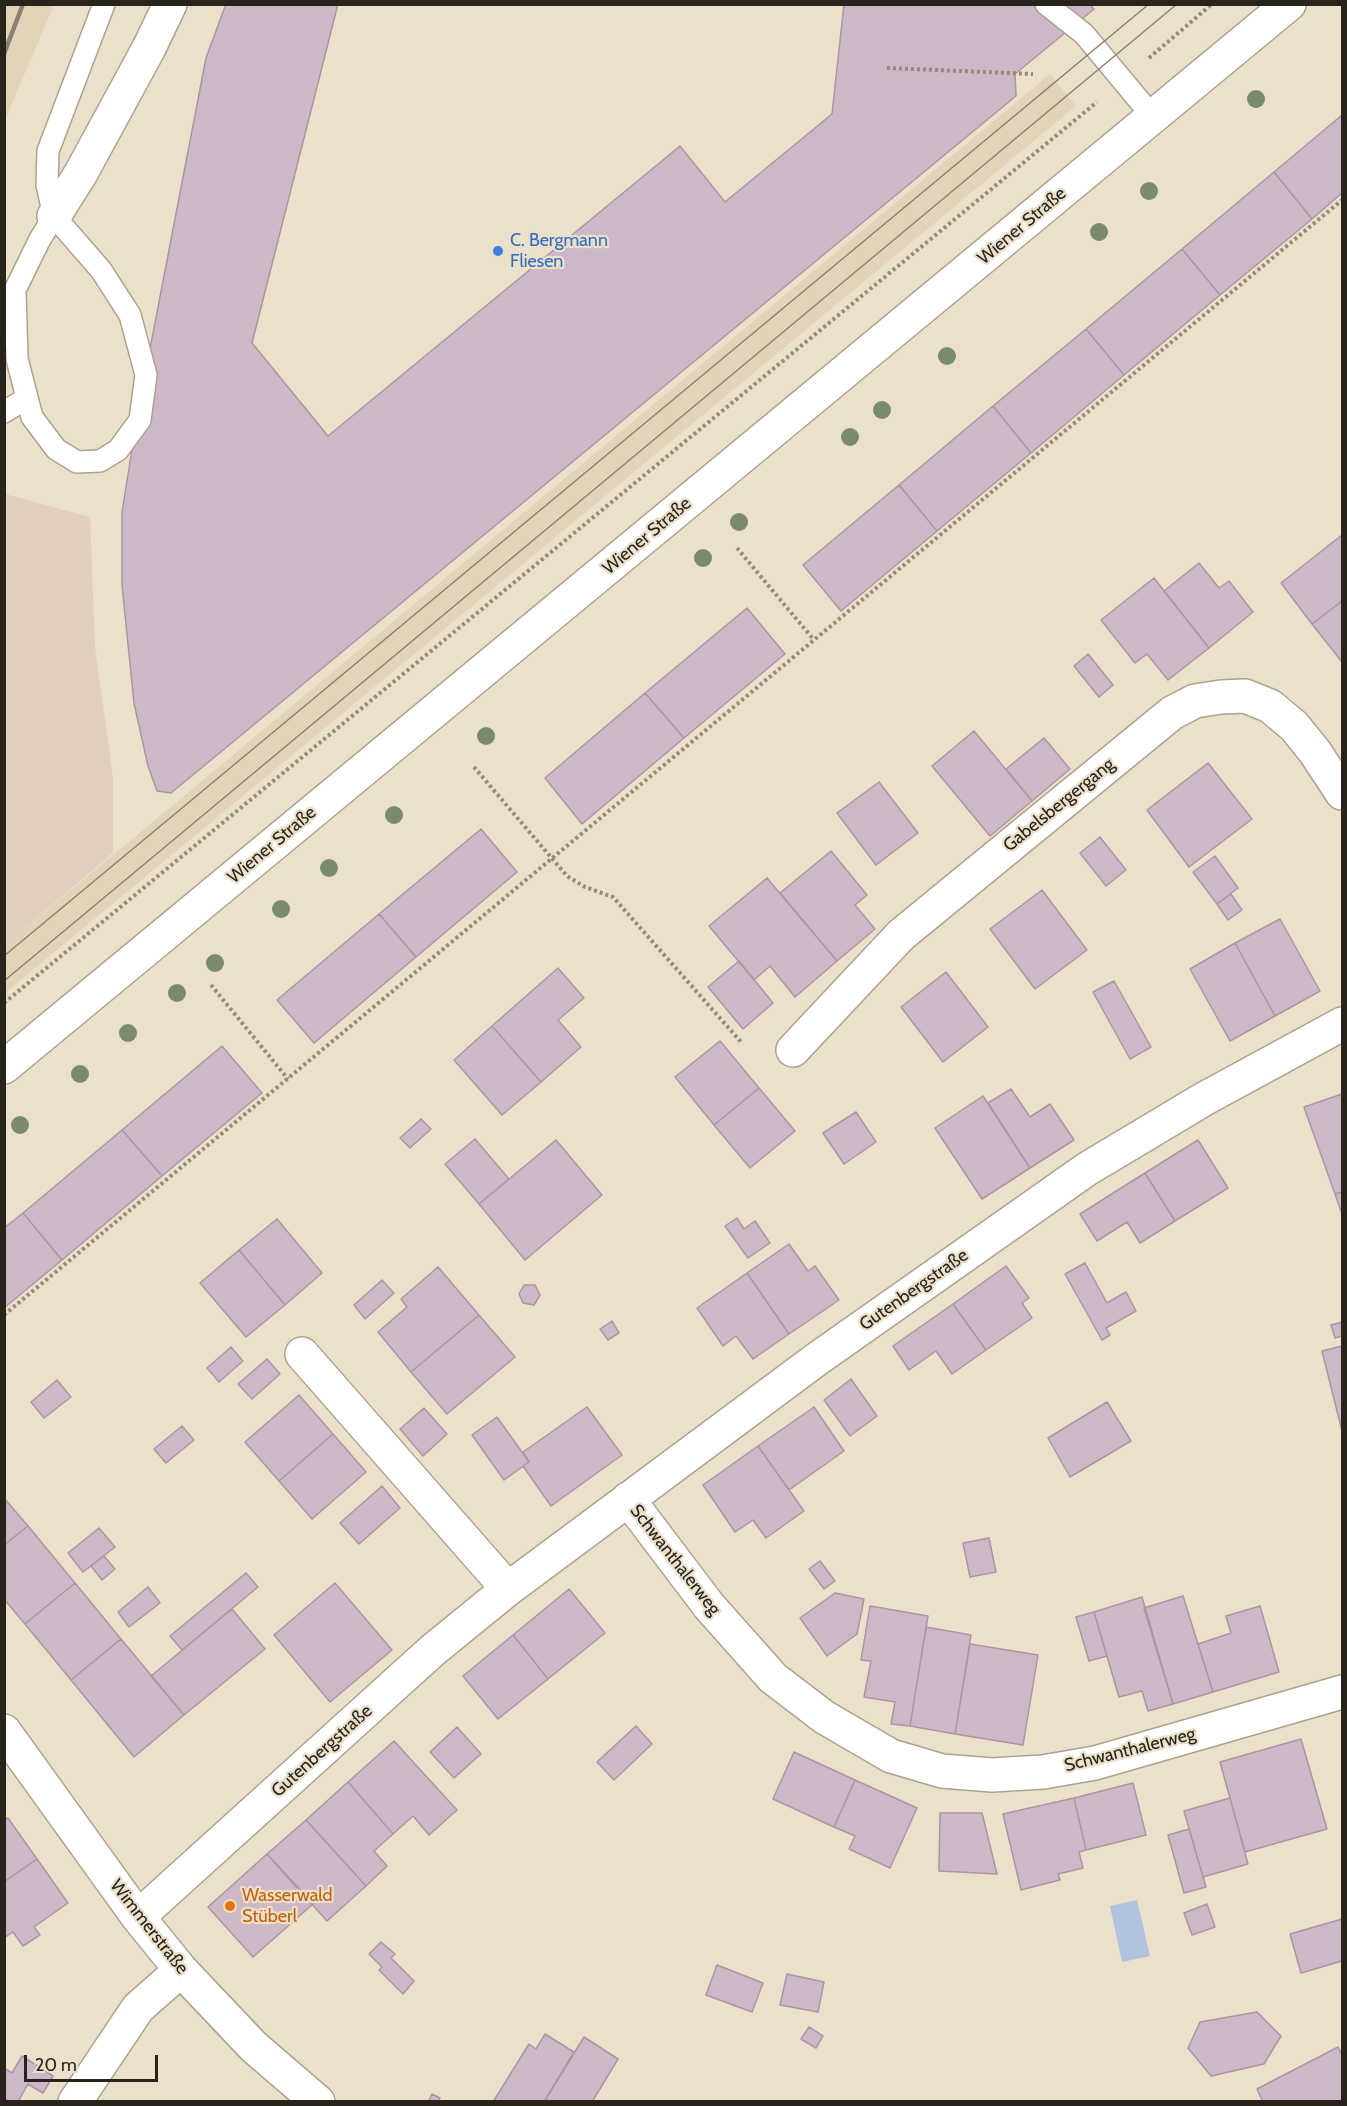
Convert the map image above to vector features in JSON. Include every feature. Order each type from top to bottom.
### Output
[{"type":"street","points":[[54,216],[93,153],[150,48],[170,4]]},
{"type":"street","name":"Wiener Straße","points":[[4,1067],[1289,4]]},
{"type":"street","name":"Gabelsbergergang","points":[[793,1050],[901,935],[1172,713],[1195,701],[1245,696],[1270,706],[1301,735],[1342,793]]},
{"type":"street","name":"Gutenbergstraße","points":[[138,1917],[433,1650],[508,1589],[628,1499],[817,1359],[1087,1169],[1204,1098],[1342,1024]]},
{"type":"street","points":[[302,1353],[508,1589]]},
{"type":"street","name":"Schwanthalerweg","points":[[628,1499],[709,1606],[773,1678],[824,1717],[891,1756],[942,1771],[992,1775],[1043,1772],[1095,1763],[1342,1692]]},
{"type":"street","name":"Wimmerstraße","points":[[4,1731],[14,1765],[180,1970],[254,2048],[318,2102]]},
{"type":"street","points":[[75,2102],[138,2008],[180,1970]]},
{"type":"lane","points":[[54,216],[15,290],[17,359],[33,417],[56,449],[77,462],[100,461],[118,450],[140,420],[146,375],[130,315],[100,270],[54,216],[47,185],[48,151],[104,4]]},
{"type":"lane","points":[[1046,4],[1084,34],[1154,117]]},
{"type":"lane","points":[[4,412],[27,398]]},
{"type":"path","points":[[4,1004],[1123,81],[1212,4]]},
{"type":"path","points":[[887,68],[1034,74]]},
{"type":"path","points":[[4,1315],[1342,200]]},
{"type":"path","points":[[737,548],[814,640]]},
{"type":"path","points":[[474,767],[567,876],[585,887],[613,897],[742,1043]]},
{"type":"path","points":[[211,985],[288,1078]]},
{"type":"shaded area","points":[[4,5],[54,5],[5,120]]},
{"type":"shaded area","points":[[1050,74],[1076,106],[5,993],[5,945]]},
{"type":"shaded area","points":[[5,494],[90,517],[95,647],[113,778],[113,853],[5,945]]},
{"type":"water","points":[[1137,1900],[1150,1956],[1122,1962],[1110,1906]]},
{"type":"building","name":"C. Bergmann Fliesen","points":[[226,4],[1089,4],[1094,9],[1015,74],[1016,96],[171,793],[157,791],[148,766],[134,703],[122,585],[122,512],[139,406],[206,58]]},
{"type":"building","name":"C. Bergmann Fliesen","points":[[338,4],[844,4],[832,114],[725,202],[680,146],[328,436],[252,343]]},
{"type":"building","points":[[1342,115],[1342,193],[1312,219],[1274,172]]},
{"type":"building","points":[[1274,172],[1312,219],[1220,295],[1182,249]]},
{"type":"building","points":[[1182,249],[1220,295],[1124,375],[1086,329]]},
{"type":"building","points":[[1086,329],[1124,375],[1031,453],[993,406]]},
{"type":"building","points":[[993,406],[1031,453],[937,531],[899,485]]},
{"type":"building","points":[[899,485],[937,531],[841,611],[803,565]]},
{"type":"building","points":[[1342,535],[1342,601],[1312,624],[1281,583]]},
{"type":"building","points":[[1199,563],[1219,588],[1229,581],[1253,612],[1209,648],[1164,591]]},
{"type":"building","points":[[1154,578],[1209,648],[1168,680],[1147,654],[1135,663],[1101,620]]},
{"type":"building","points":[[1342,601],[1342,662],[1312,624]]},
{"type":"building","points":[[747,608],[785,654],[684,738],[645,693]]},
{"type":"building","points":[[1088,654],[1113,685],[1099,697],[1074,666]]},
{"type":"building","points":[[645,693],[684,738],[582,824],[545,778]]},
{"type":"building","points":[[974,731],[1032,801],[990,836],[932,766]]},
{"type":"building","points":[[1044,738],[1070,769],[1032,801],[1006,769]]},
{"type":"building","points":[[1208,763],[1252,819],[1189,867],[1147,810]]},
{"type":"building","points":[[879,782],[918,833],[876,865],[837,813]]},
{"type":"building","points":[[481,829],[517,872],[416,957],[379,914]]},
{"type":"building","points":[[1100,837],[1126,870],[1106,886],[1080,853]]},
{"type":"building","points":[[831,851],[867,895],[855,905],[875,929],[837,961],[780,893]]},
{"type":"building","points":[[1215,856],[1238,888],[1217,904],[1193,872]]},
{"type":"building","points":[[767,878],[837,961],[795,997],[770,966],[754,980],[709,926]]},
{"type":"building","points":[[1042,890],[1087,950],[1035,989],[990,929]]},
{"type":"building","points":[[1231,894],[1242,910],[1228,920],[1217,904]]},
{"type":"building","points":[[379,914],[416,957],[314,1043],[277,1000]]},
{"type":"building","points":[[1280,919],[1320,991],[1275,1016],[1235,943]]},
{"type":"building","points":[[1235,943],[1275,1016],[1230,1041],[1190,969]]},
{"type":"building","points":[[739,961],[773,1003],[743,1029],[708,987]]},
{"type":"building","points":[[558,968],[584,998],[558,1020],[581,1047],[541,1082],[492,1026]]},
{"type":"building","points":[[946,972],[988,1027],[943,1062],[901,1007]]},
{"type":"building","points":[[1114,981],[1151,1047],[1130,1059],[1093,992]]},
{"type":"building","points":[[492,1026],[541,1082],[502,1115],[454,1060]]},
{"type":"building","points":[[720,1041],[759,1088],[714,1125],[675,1077]]},
{"type":"building","points":[[222,1046],[262,1093],[162,1176],[122,1130]]},
{"type":"building","points":[[759,1088],[795,1131],[750,1168],[714,1125]]},
{"type":"building","points":[[1011,1089],[1030,1117],[1050,1104],[1074,1140],[1030,1168],[988,1103]]},
{"type":"building","points":[[1342,1094],[1342,1192],[1335,1194],[1304,1107]]},
{"type":"building","points":[[983,1096],[1030,1168],[982,1199],[935,1128]]},
{"type":"building","points":[[856,1112],[876,1142],[844,1164],[823,1133]]},
{"type":"building","points":[[421,1119],[431,1129],[410,1148],[400,1138]]},
{"type":"building","points":[[122,1130],[162,1176],[62,1260],[23,1213]]},
{"type":"building","points":[[475,1139],[509,1179],[479,1204],[445,1164]]},
{"type":"building","points":[[556,1140],[602,1195],[525,1260],[479,1204]]},
{"type":"building","points":[[1198,1140],[1228,1188],[1175,1221],[1145,1173]]},
{"type":"building","points":[[1145,1173],[1175,1221],[1140,1243],[1127,1222],[1097,1241],[1080,1214]]},
{"type":"building","points":[[1342,1192],[1342,1214],[1335,1194]]},
{"type":"building","points":[[23,1213],[62,1260],[4,1308],[4,1228]]},
{"type":"building","points":[[737,1218],[744,1229],[755,1221],[770,1243],[748,1258],[725,1226]]},
{"type":"building","points":[[277,1219],[322,1273],[285,1305],[239,1250]]},
{"type":"building","points":[[789,1244],[808,1271],[815,1266],[839,1300],[789,1334],[747,1273]]},
{"type":"building","points":[[239,1250],[285,1305],[246,1337],[200,1283]]},
{"type":"building","points":[[1085,1263],[1107,1303],[1126,1292],[1136,1311],[1106,1328],[1110,1335],[1102,1340],[1065,1274]]},
{"type":"building","points":[[1006,1266],[1029,1298],[1022,1303],[1032,1318],[986,1350],[953,1304]]},
{"type":"building","points":[[438,1267],[479,1315],[411,1372],[378,1332],[407,1307],[401,1299]]},
{"type":"building","points":[[747,1273],[789,1334],[753,1359],[736,1336],[723,1346],[697,1308]]},
{"type":"building","points":[[382,1280],[394,1293],[365,1319],[354,1305]]},
{"type":"building","points":[[524,1285],[535,1285],[540,1295],[534,1305],[523,1303],[519,1294]]},
{"type":"building","points":[[953,1304],[986,1350],[952,1374],[936,1351],[909,1370],[893,1346]]},
{"type":"building","points":[[479,1315],[515,1357],[447,1414],[411,1372]]},
{"type":"building","points":[[612,1321],[619,1333],[608,1340],[600,1329]]},
{"type":"building","points":[[1342,1322],[1342,1336],[1335,1338],[1331,1325]]},
{"type":"building","points":[[1342,1346],[1342,1431],[1322,1351]]},
{"type":"building","points":[[231,1347],[243,1361],[219,1382],[207,1368]]},
{"type":"building","points":[[267,1359],[280,1374],[252,1399],[238,1384]]},
{"type":"building","points":[[851,1379],[877,1416],[850,1436],[824,1400]]},
{"type":"building","points":[[57,1380],[71,1397],[44,1418],[31,1402]]},
{"type":"building","points":[[299,1395],[333,1434],[279,1481],[245,1442]]},
{"type":"building","points":[[1107,1402],[1131,1441],[1070,1477],[1048,1438]]},
{"type":"building","points":[[587,1407],[622,1455],[551,1506],[523,1466],[529,1462],[523,1452]]},
{"type":"building","points":[[814,1407],[844,1451],[789,1490],[758,1446]]},
{"type":"building","points":[[424,1408],[447,1434],[423,1456],[400,1429]]},
{"type":"building","points":[[497,1417],[529,1462],[504,1480],[472,1435]]},
{"type":"building","points":[[182,1426],[194,1440],[166,1463],[154,1449]]},
{"type":"building","points":[[333,1434],[366,1472],[312,1519],[279,1481]]},
{"type":"building","points":[[758,1446],[804,1511],[766,1538],[753,1520],[735,1532],[703,1485]]},
{"type":"building","points":[[382,1486],[400,1508],[359,1544],[340,1523]]},
{"type":"building","points":[[4,1498],[28,1526],[4,1545]]},
{"type":"building","points":[[28,1526],[75,1583],[25,1624],[4,1599],[4,1545]]},
{"type":"building","points":[[99,1528],[115,1547],[83,1572],[68,1553]]},
{"type":"building","points":[[989,1538],[996,1572],[970,1577],[963,1543]]},
{"type":"building","points":[[104,1556],[115,1569],[102,1580],[91,1566]]},
{"type":"building","points":[[820,1561],[835,1581],[824,1589],[809,1569]]},
{"type":"building","points":[[246,1573],[258,1587],[182,1650],[170,1636]]},
{"type":"building","points":[[75,1583],[121,1639],[71,1680],[25,1624]]},
{"type":"building","points":[[335,1583],[392,1650],[330,1702],[274,1635]]},
{"type":"building","points":[[148,1587],[160,1603],[129,1627],[118,1612]]},
{"type":"building","points":[[569,1589],[605,1633],[548,1679],[513,1635]]},
{"type":"building","points":[[835,1593],[864,1599],[857,1634],[827,1656],[800,1618]]},
{"type":"building","points":[[1183,1596],[1213,1692],[1173,1704],[1144,1608]]},
{"type":"building","points":[[1142,1597],[1173,1704],[1148,1711],[1142,1691],[1119,1697],[1094,1612]]},
{"type":"building","points":[[870,1606],[928,1616],[910,1726],[891,1724],[895,1702],[864,1697],[871,1661],[861,1660]]},
{"type":"building","points":[[1260,1606],[1279,1672],[1213,1692],[1198,1644],[1231,1633],[1226,1616]]},
{"type":"building","points":[[232,1609],[265,1649],[184,1715],[151,1676]]},
{"type":"building","points":[[1094,1612],[1107,1656],[1089,1661],[1076,1617]]},
{"type":"building","points":[[926,1627],[971,1635],[955,1734],[910,1726]]},
{"type":"building","points":[[513,1635],[548,1679],[498,1719],[463,1676]]},
{"type":"building","points":[[121,1639],[184,1715],[134,1757],[71,1680]]},
{"type":"building","points":[[970,1644],[1038,1655],[1023,1745],[955,1734]]},
{"type":"building","points":[[636,1726],[652,1744],[614,1780],[597,1762]]},
{"type":"building","points":[[457,1727],[481,1754],[454,1778],[430,1752]]},
{"type":"building","points":[[1301,1739],[1327,1829],[1245,1852],[1220,1762]]},
{"type":"building","points":[[394,1741],[457,1810],[429,1835],[413,1816],[393,1834],[348,1782]]},
{"type":"building","points":[[794,1752],[855,1780],[834,1827],[773,1799]]},
{"type":"building","points":[[855,1780],[917,1808],[890,1868],[849,1849],[855,1836],[834,1827]]},
{"type":"building","points":[[348,1782],[393,1834],[374,1851],[387,1866],[366,1886],[306,1820]]},
{"type":"building","points":[[1133,1783],[1146,1835],[1086,1850],[1074,1798]]},
{"type":"building","points":[[1074,1798],[1086,1850],[1079,1852],[1083,1868],[1058,1874],[1060,1880],[1021,1890],[1003,1814]]},
{"type":"building","points":[[1230,1798],[1248,1864],[1203,1877],[1184,1811]]},
{"type":"building","points":[[940,1813],[982,1813],[997,1874],[939,1871]]},
{"type":"building","points":[[8,1818],[37,1859],[4,1882],[4,1820]]},
{"type":"building","points":[[306,1820],[366,1886],[327,1921],[267,1854]]},
{"type":"building","points":[[1189,1829],[1206,1887],[1184,1893],[1168,1835]]},
{"type":"building","points":[[267,1854],[313,1904],[253,1957],[208,1907]]},
{"type":"building","points":[[37,1859],[68,1903],[34,1927],[40,1935],[23,1946],[13,1932],[4,1938],[4,1882]]},
{"type":"building","points":[[1207,1904],[1215,1927],[1192,1935],[1184,1913]]},
{"type":"building","points":[[1342,1919],[1342,1961],[1301,1973],[1290,1934]]},
{"type":"building","points":[[381,1942],[395,1954],[391,1958],[414,1981],[403,1994],[379,1970],[382,1967],[369,1954]]},
{"type":"building","points":[[717,1965],[763,1983],[752,2012],[706,1995]]},
{"type":"building","points":[[787,1974],[824,1982],[818,2012],[780,2005]]},
{"type":"building","points":[[1257,2012],[1281,2036],[1264,2064],[1211,2076],[1188,2048],[1200,2022]]},
{"type":"building","points":[[809,2027],[823,2036],[816,2048],[801,2039]]},
{"type":"building","points":[[545,2034],[574,2052],[544,2102],[493,2102],[529,2044],[536,2049]]},
{"type":"building","points":[[584,2037],[618,2059],[592,2102],[544,2102]]},
{"type":"building","points":[[1338,2047],[1342,2055],[1342,2102],[1263,2102],[1257,2089]]},
{"type":"building","points":[[22,2056],[53,2076],[43,2093],[28,2084],[18,2102],[10,2102],[4,2098],[4,2068],[12,2073]]},
{"type":"building","points":[[432,2094],[440,2098],[438,2102],[428,2102]]},
{"type":"tram line","points":[[4,956],[1149,4]]},
{"type":"tram line","points":[[4,981],[1177,4]]},
{"type":"railway","points":[[4,54],[23,4]]},
{"type":"place","name":"C. Bergmann Fliesen","points":[[498,251]]},
{"type":"place","name":"Wasserwald Stüberl","points":[[230,1906]]}]
